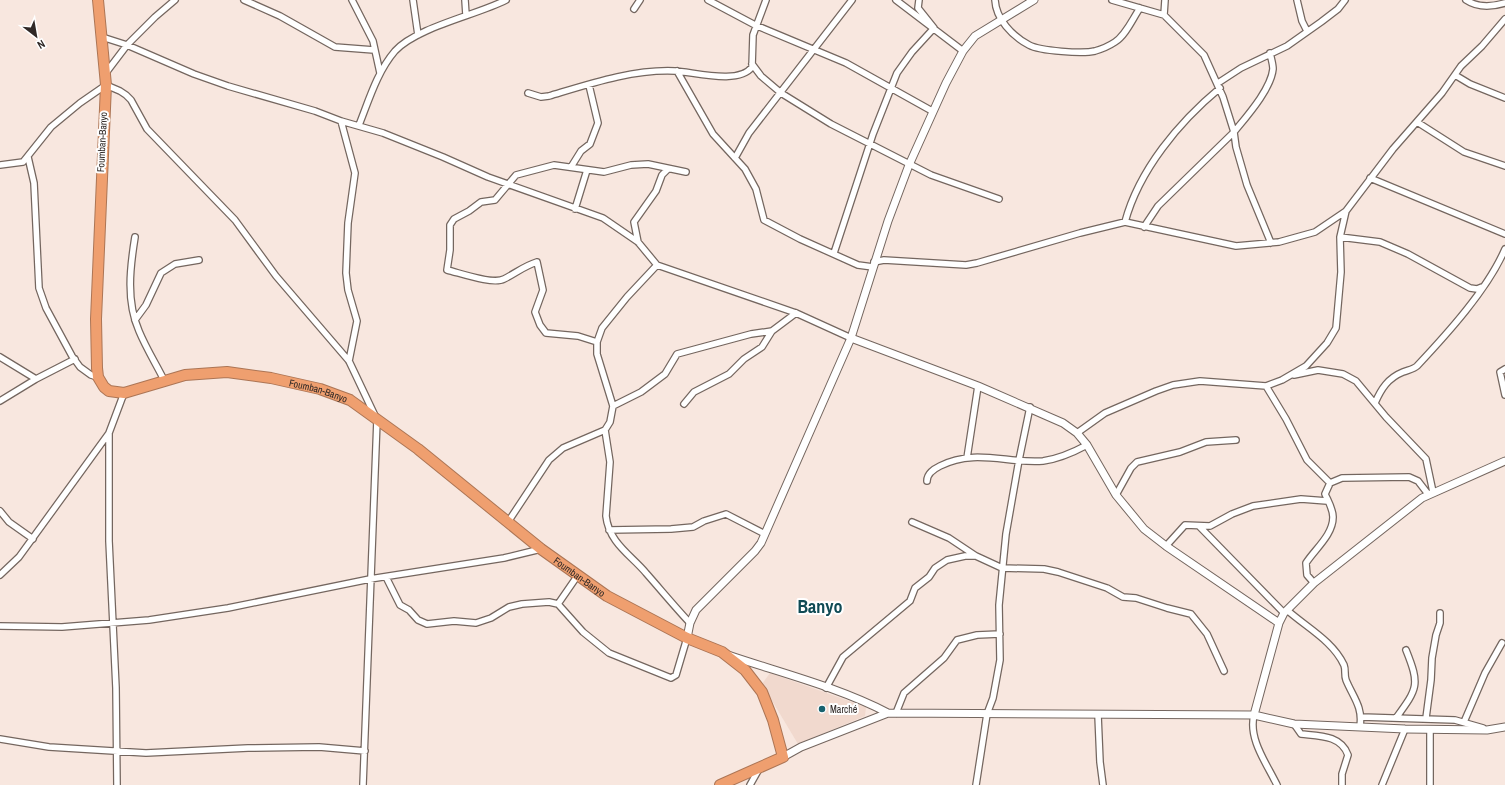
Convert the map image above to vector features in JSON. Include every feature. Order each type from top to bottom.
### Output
[{"type":"highway","name":"Foumban-Banyo","points":[[98,0],[106,85],[96,319],[98,377]]},
{"type":"highway","name":"Foumban-Banyo","points":[[124,394],[164,380],[184,375],[227,372],[271,378],[320,389],[341,396],[357,404],[418,449],[541,549],[578,575],[624,606],[687,638],[722,652],[745,670],[762,692],[773,720],[783,757]]},
{"type":"highway","points":[[98,377],[101,383],[109,391],[124,394]]},
{"type":"highway","points":[[720,785],[759,769],[783,757]]},
{"type":"street","points":[[105,74],[127,45],[155,17],[175,0]]},
{"type":"street","points":[[244,0],[280,16],[335,47],[374,50]]},
{"type":"street","points":[[352,0],[358,15],[369,32],[380,73]]},
{"type":"street","points":[[412,0],[418,35]]},
{"type":"street","points":[[465,0],[466,15]]},
{"type":"street","points":[[359,125],[380,73],[395,51],[418,35],[466,15],[484,11],[506,0]]},
{"type":"street","points":[[634,9],[640,0]]},
{"type":"street","points":[[708,0],[717,2],[755,25],[846,63],[932,111]]},
{"type":"street","points":[[528,93],[544,97],[606,80],[653,71],[677,71],[724,76],[742,75],[749,70],[752,64],[753,35],[755,25],[766,0]]},
{"type":"street","points":[[735,158],[750,133],[852,0]]},
{"type":"street","points":[[896,0],[963,51]]},
{"type":"street","points":[[919,0],[918,8],[934,28]]},
{"type":"street","points":[[995,0],[997,12],[1001,20],[1030,45],[1053,50],[1094,51],[1116,41],[1140,8]]},
{"type":"street","points":[[386,577],[400,605],[409,610],[418,620],[427,624],[454,621],[476,623],[515,605],[535,602],[549,602],[558,604],[583,632],[609,653],[647,667],[667,677],[672,678],[676,675],[690,623],[696,610],[755,551],[765,534],[850,338],[909,165],[932,111],[963,51],[978,33],[1034,0]]},
{"type":"street","points":[[1112,0],[1164,15],[1204,55],[1219,85],[1234,132],[1236,147],[1247,185],[1271,243]]},
{"type":"street","points":[[1164,15],[1165,0]]},
{"type":"street","points":[[1297,0],[1302,21],[1307,31]]},
{"type":"street","points":[[1125,222],[1134,196],[1155,159],[1198,106],[1219,85],[1241,68],[1287,46],[1338,9],[1345,0]]},
{"type":"street","points":[[1466,0],[1483,6],[1497,6],[1502,3]]},
{"type":"street","points":[[677,71],[713,134],[745,169],[756,189],[764,220],[800,239],[858,265],[874,264],[884,260],[977,264],[1080,233],[1125,222],[1236,246],[1297,239],[1315,232],[1346,211],[1370,178],[1442,93],[1461,66],[1482,46],[1505,19]]},
{"type":"street","points":[[834,253],[870,144],[902,63],[934,28]]},
{"type":"street","points":[[102,37],[127,45],[194,74],[315,111],[341,121],[359,125],[508,184],[603,218],[638,242],[657,265],[796,313],[850,338],[978,386],[1030,407],[1063,423],[1077,433],[1086,445],[1116,495],[1136,521],[1166,546],[1279,623]]},
{"type":"street","points":[[1144,227],[1158,206],[1234,132],[1260,98],[1273,69],[1270,53]]},
{"type":"street","points":[[752,64],[761,76],[781,93],[831,124],[931,175],[998,199]]},
{"type":"street","points":[[1455,75],[1470,84],[1505,98]]},
{"type":"street","points":[[0,165],[23,162],[28,157],[34,146],[51,127],[80,103],[106,85],[120,90],[131,100],[147,129],[235,220],[276,276],[349,361],[377,420],[363,785]]},
{"type":"street","points":[[571,167],[581,151],[590,144],[593,132],[598,123],[589,85]]},
{"type":"street","points":[[341,121],[355,173],[348,223],[346,273],[348,290],[357,321],[349,361]]},
{"type":"street","points":[[1417,122],[1464,152],[1505,166]]},
{"type":"street","points":[[28,157],[34,183],[39,288],[46,308],[75,359],[80,366],[91,375],[98,377]]},
{"type":"street","points":[[597,342],[578,336],[550,334],[543,331],[535,312],[543,290],[537,262],[520,268],[504,279],[494,282],[447,270],[450,250],[450,225],[454,219],[469,211],[481,202],[495,200],[516,176],[535,170],[554,166],[604,172],[631,165],[648,164],[686,172]]},
{"type":"street","points":[[638,242],[634,222],[656,191],[662,175],[668,168]]},
{"type":"street","points":[[575,209],[587,170]]},
{"type":"street","points":[[1370,178],[1505,234]]},
{"type":"street","points":[[1077,433],[1105,413],[1156,390],[1173,385],[1200,381],[1266,386],[1306,366],[1316,356],[1336,328],[1342,272],[1340,237],[1346,211]]},
{"type":"street","points":[[135,237],[129,289],[135,320],[164,380]]},
{"type":"street","points":[[1340,237],[1380,242],[1408,254],[1470,288],[1477,290],[1484,286]]},
{"type":"street","points":[[1375,403],[1381,390],[1390,380],[1416,368],[1448,333],[1484,286],[1505,249]]},
{"type":"street","points":[[135,320],[146,305],[161,273],[175,264],[199,260]]},
{"type":"street","points":[[508,522],[549,460],[558,452],[605,430],[610,422],[613,406],[597,354],[597,342],[602,328],[627,297],[657,265]]},
{"type":"street","points":[[684,404],[694,392],[729,374],[744,359],[762,347],[772,331],[796,313]]},
{"type":"street","points":[[613,406],[641,392],[665,374],[677,354],[751,334],[772,331]]},
{"type":"street","points":[[0,357],[36,379]]},
{"type":"street","points":[[0,401],[36,379],[75,359]]},
{"type":"street","points":[[1505,369],[1500,370],[1500,374],[1505,395]]},
{"type":"street","points":[[1289,375],[1318,370],[1343,374],[1359,384],[1386,417],[1426,459],[1430,493]]},
{"type":"street","points":[[967,458],[978,386]]},
{"type":"street","points":[[1266,386],[1286,419],[1307,460],[1330,483]]},
{"type":"street","points":[[0,576],[19,557],[33,539],[109,433],[124,394]]},
{"type":"street","points":[[976,785],[987,714],[993,698],[998,672],[1000,634],[999,605],[1006,534],[1018,460],[1030,407]]},
{"type":"street","points":[[605,430],[610,462],[606,506],[607,524],[609,530],[623,551],[646,572],[690,623]]},
{"type":"street","points":[[109,433],[109,541],[114,624],[116,688],[115,750],[117,785]]},
{"type":"street","points":[[1116,495],[1130,468],[1137,462],[1180,452],[1206,442],[1236,440]]},
{"type":"street","points":[[926,481],[928,476],[937,468],[951,460],[967,458],[1003,458],[1018,460],[1050,459],[1086,445]]},
{"type":"street","points":[[1277,785],[1255,740],[1252,724],[1279,623],[1286,611],[1314,583],[1430,493],[1505,461]]},
{"type":"street","points":[[1314,583],[1307,575],[1306,563],[1326,537],[1331,527],[1333,517],[1325,494],[1330,483],[1342,478],[1409,477],[1418,481],[1430,493]]},
{"type":"street","points":[[1166,546],[1184,525],[1210,526],[1232,514],[1254,506],[1301,500],[1327,501]]},
{"type":"street","points":[[0,511],[9,522],[33,539]]},
{"type":"street","points":[[609,530],[671,529],[692,527],[704,520],[726,514],[765,534]]},
{"type":"street","points":[[912,522],[949,538],[976,556],[1002,568],[1044,569],[1058,572],[1107,588],[1123,598],[1136,598],[1191,614],[1207,634],[1224,672]]},
{"type":"street","points":[[1199,526],[1286,611],[1316,632],[1338,656],[1344,664],[1346,680],[1359,705],[1361,717],[1360,726]]},
{"type":"street","points":[[0,626],[62,627],[114,624],[228,608],[370,579],[504,558],[541,549]]},
{"type":"street","points":[[826,688],[843,657],[910,601],[915,588],[929,577],[936,568],[947,560],[965,556],[976,556]]},
{"type":"street","points":[[558,604],[578,575]]},
{"type":"street","points":[[1426,718],[1432,658],[1436,635],[1440,623],[1440,613]]},
{"type":"street","points":[[896,713],[904,693],[944,658],[957,640],[977,635],[1000,634]]},
{"type":"street","points":[[1464,722],[1486,673],[1502,643]]},
{"type":"street","points":[[1396,718],[1411,697],[1415,684],[1414,668],[1406,650]]},
{"type":"street","points":[[722,652],[826,688],[874,706],[888,713]]},
{"type":"street","points":[[783,757],[801,747],[888,713],[1254,715],[1294,724],[1405,729],[1487,730],[1505,727]]},
{"type":"street","points":[[1098,714],[1100,762],[1103,785]]},
{"type":"street","points":[[1361,717],[1426,718],[1464,722],[1487,730]]},
{"type":"street","points":[[1294,724],[1298,732],[1301,734],[1331,738],[1341,743],[1348,755],[1342,774],[1342,785]]},
{"type":"street","points":[[1382,785],[1405,729]]},
{"type":"street","points":[[1430,729],[1430,785]]},
{"type":"street","points":[[0,739],[49,747],[146,753],[319,746],[365,751]]},
{"type":"street","points":[[750,785],[759,769]]},
{"type":"shaded area","name":"Marché","points":[[770,673],[866,707],[865,716],[798,744],[762,684]]},
{"type":"place","name":"Marché","points":[[822,709]]},
{"type":"district","name":"Banyo","points":[[820,606]]}]
